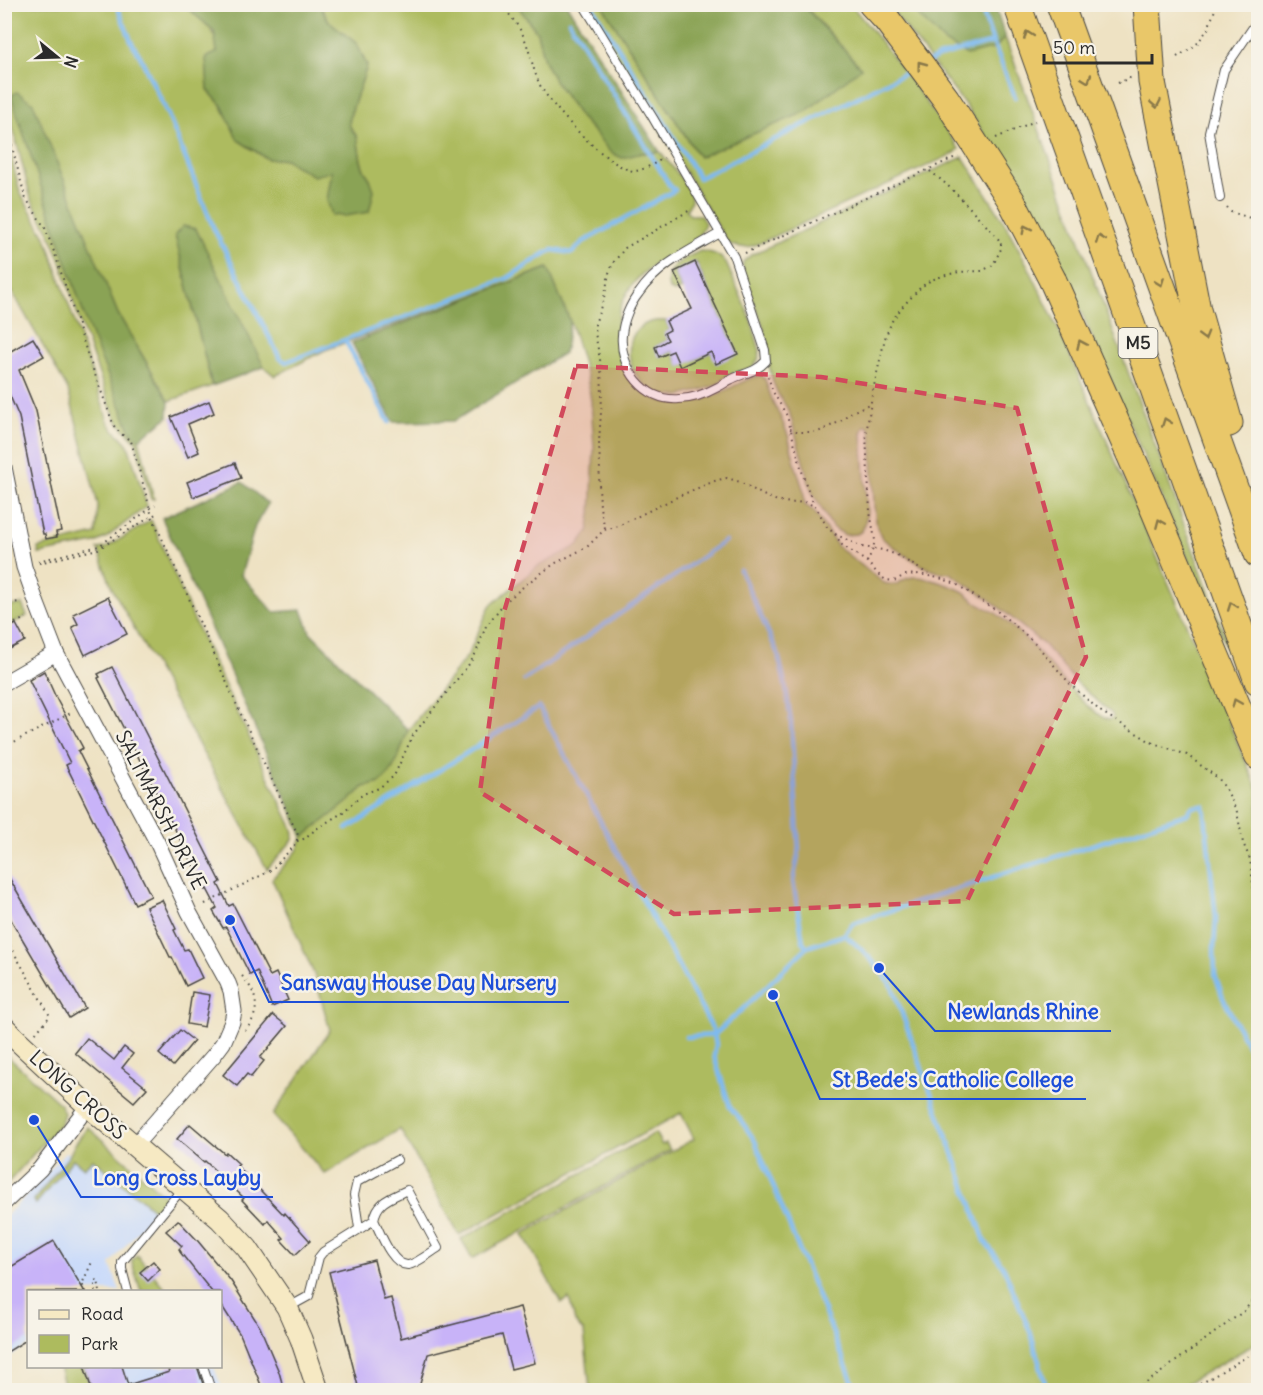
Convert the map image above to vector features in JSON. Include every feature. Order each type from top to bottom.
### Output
[{"type":"highway","name":"M5","points":[[1017,4],[1258,681]]},
{"type":"highway","name":"M5","points":[[1060,4],[1258,554]]},
{"type":"highway","points":[[1147,4],[1152,82],[1197,310],[1258,530]]},
{"type":"highway","points":[[880,12],[946,99],[1011,200],[1053,281],[1146,490],[1258,756]]},
{"type":"street","name":"SALTMARSH DRIVE","points":[[4,467],[24,566],[56,653],[158,844],[189,912],[231,991],[234,1011],[223,1043],[135,1145]]},
{"type":"street","points":[[4,683],[56,653]]},
{"type":"street","name":"LONG CROSS","points":[[4,1027],[88,1106],[220,1219],[247,1248],[287,1307],[301,1339],[318,1390]]},
{"type":"street","points":[[4,1203],[40,1169],[88,1106]]},
{"type":"lane","points":[[583,4],[673,153],[720,233],[734,257],[765,350],[766,361],[760,368],[729,380],[717,388],[678,400],[660,398],[646,391],[628,368],[622,347],[626,317],[638,294],[658,271],[720,233]]},
{"type":"lane","points":[[1220,198],[1209,132],[1224,70],[1258,20]]},
{"type":"lane","points":[[359,1228],[354,1195],[357,1182],[397,1160]]},
{"type":"lane","points":[[127,1290],[122,1262],[183,1188]]},
{"type":"lane","points":[[407,1190],[438,1248],[410,1265],[404,1264],[395,1260],[374,1221],[375,1211],[380,1204],[407,1190]]},
{"type":"lane","points":[[287,1307],[309,1296],[319,1257],[323,1252],[359,1228],[374,1221]]},
{"type":"lane","points":[[204,1368],[212,1390]]},
{"type":"path","points":[[503,4],[522,32],[539,82],[547,97],[607,158],[637,171],[673,153]]},
{"type":"path","points":[[1178,57],[1196,45],[1208,29],[1217,4]]},
{"type":"path","points":[[1118,83],[1137,75]]},
{"type":"path","points":[[4,116],[25,197],[45,228],[114,426],[131,441],[152,516],[298,835],[296,844],[270,871],[189,912]]},
{"type":"path","points":[[992,140],[1035,121]]},
{"type":"path","points":[[734,257],[960,155]]},
{"type":"path","points":[[867,562],[874,540],[870,512],[866,435],[870,404],[885,338],[892,321],[912,296],[931,280],[946,274],[987,269],[993,265],[1001,251],[1001,243],[997,237],[954,191],[927,170]]},
{"type":"path","points":[[1220,198],[1231,212],[1258,222]]},
{"type":"path","points":[[766,361],[768,379],[787,416],[805,482],[827,527],[835,534],[855,544],[897,555],[930,576]]},
{"type":"path","points":[[790,429],[800,432],[818,432],[870,404]]},
{"type":"path","points":[[297,841],[342,813],[363,794],[379,788],[394,776],[413,735],[470,663],[486,626],[504,603],[554,564],[587,547],[604,530],[616,527],[679,496],[722,479],[736,481],[775,500],[804,502],[816,506]]},
{"type":"path","points":[[24,566],[99,546],[155,505]]},
{"type":"path","points":[[24,566],[98,549],[159,512]]},
{"type":"path","points":[[835,534],[842,545],[867,562],[879,576],[890,582],[905,575],[914,574],[956,584],[997,611],[1034,642],[1071,685],[1100,711],[1151,742],[1187,755],[1219,779],[1237,812],[1243,843],[1250,859],[1258,908]]},
{"type":"path","points":[[4,628],[30,616]]},
{"type":"path","points":[[4,747],[84,706]]},
{"type":"path","points":[[4,934],[50,1016],[31,1038]]},
{"type":"path","points":[[85,1290],[82,1284],[92,1262]]},
{"type":"path","points":[[95,1290],[94,1281],[98,1280],[100,1290]]},
{"type":"path","points":[[1137,1390],[1244,1311],[1258,1294]]},
{"type":"path","points":[[1190,1390],[1258,1350]]},
{"type":"highlighted area","points":[[576,366],[821,377],[1017,408],[1086,657],[967,901],[674,914],[480,792],[504,612]]},
{"type":"shaded area","points":[[66,1152],[84,1168],[92,1159],[155,1211],[110,1264],[120,1290],[27,1290],[27,1346],[5,1360],[5,1217]]},
{"type":"shaded area","points":[[59,1368],[214,1368],[223,1390],[66,1390]]},
{"type":"green space","points":[[803,4],[851,5],[907,76],[959,149],[955,153],[760,243],[748,247],[736,246],[728,243],[585,5],[602,5],[699,157],[861,68]]},
{"type":"green space","points":[[4,5],[182,5],[207,24],[215,37],[217,56],[208,90],[222,106],[238,140],[267,159],[286,159],[294,165],[370,179],[361,161],[357,137],[349,125],[367,66],[357,44],[329,21],[319,5],[517,5],[537,32],[544,60],[554,80],[581,118],[595,133],[642,153],[660,152],[691,196],[690,205],[686,210],[690,215],[700,215],[705,223],[702,231],[691,244],[641,275],[624,300],[619,314],[617,343],[627,373],[633,383],[659,400],[680,403],[709,398],[761,375],[765,379],[788,435],[804,492],[805,505],[814,511],[838,547],[884,583],[898,584],[905,579],[919,577],[965,593],[1012,626],[1081,700],[1101,716],[1110,720],[1113,717],[1112,714],[1075,681],[1044,645],[994,603],[950,573],[927,568],[882,538],[877,527],[874,507],[869,427],[865,426],[862,433],[867,511],[865,524],[862,531],[857,534],[845,535],[832,527],[811,490],[789,411],[773,382],[764,328],[742,273],[743,262],[751,255],[963,157],[1003,220],[1061,335],[1258,790],[1258,1342],[1175,1390],[590,1390],[584,1332],[575,1322],[569,1298],[561,1303],[523,1234],[694,1139],[681,1113],[459,1235],[400,1129],[325,1174],[273,1115],[330,1030],[314,974],[272,879],[297,851],[302,838],[364,787],[380,783],[390,773],[408,730],[468,655],[490,606],[537,567],[577,546],[588,532],[594,449],[587,377],[570,321],[548,268],[325,350],[275,376],[264,367],[175,235],[212,386],[169,401],[118,314],[63,179],[131,432],[139,439],[154,499],[151,499],[136,441],[116,419],[79,319],[61,262],[50,234],[31,199],[5,96]]},
{"type":"green space","points":[[182,5],[319,5],[329,21],[357,44],[367,66],[349,125],[357,137],[361,161],[374,190],[369,212],[345,216],[332,215],[327,200],[332,171],[314,176],[286,159],[268,159],[238,140],[222,106],[208,90],[206,58],[217,52],[214,31]]},
{"type":"green space","points":[[517,5],[567,5],[660,152],[642,153],[622,158],[610,152],[581,118],[554,80],[544,60],[537,32]]},
{"type":"green space","points":[[602,5],[803,5],[861,68],[805,112],[699,157]]},
{"type":"green space","points":[[888,5],[908,5],[915,13],[995,48],[1005,37],[1228,644],[1226,646],[1070,286],[1032,210],[966,106]]},
{"type":"green space","points":[[908,5],[995,5],[1005,37],[995,48],[967,55],[944,42]]},
{"type":"green space","points":[[17,92],[33,103],[118,314],[169,401],[168,417],[139,439],[131,432],[87,324],[11,96]]},
{"type":"green space","points":[[5,134],[20,192],[47,240],[108,421],[128,445],[147,506],[107,537],[95,543],[39,554],[38,548],[96,534],[98,505],[68,390],[5,279]]},
{"type":"green space","points":[[183,226],[196,229],[264,367],[212,386],[175,235]]},
{"type":"green space","points":[[700,251],[715,254],[726,263],[750,317],[760,351],[758,360],[752,368],[730,374],[719,383],[706,389],[679,396],[656,394],[637,375],[629,354],[634,333],[642,326],[652,322],[666,321],[670,330],[665,333],[668,340],[655,347],[660,357],[673,351],[680,366],[711,352],[737,354],[696,262],[674,272],[682,289],[674,292],[669,289],[669,274],[676,264]]},
{"type":"green space","points":[[548,268],[570,321],[564,353],[454,421],[393,422],[352,343]]},
{"type":"green space","points":[[242,482],[268,504],[255,526],[241,575],[274,612],[302,610],[310,632],[408,730],[390,773],[380,783],[364,787],[302,838],[162,518]]},
{"type":"green space","points":[[151,520],[196,625],[293,829],[293,840],[267,869],[112,588],[98,549],[106,548]]},
{"type":"green space","points":[[22,604],[27,616],[5,627],[5,607]]},
{"type":"green space","points":[[5,1054],[59,1103],[64,1113],[61,1123],[5,1186],[4,1094],[7,1091]]},
{"type":"green space","points":[[88,1127],[166,1197],[155,1211],[93,1159],[84,1168],[73,1159],[36,1204],[34,1200],[69,1156]]},
{"type":"green space","points":[[655,1133],[662,1145],[666,1143],[670,1150],[472,1259],[461,1239]]},
{"type":"green space","points":[[137,1255],[166,1290],[141,1290],[132,1260]]},
{"type":"green space","points":[[59,1368],[84,1368],[92,1390],[66,1390]]},
{"type":"building","points":[[695,262],[738,354],[716,364],[711,352],[680,367],[673,351],[659,357],[655,347],[668,340],[664,333],[670,330],[666,321],[692,309],[674,272]]},
{"type":"building","points":[[33,338],[44,356],[19,370],[36,411],[61,531],[56,532],[57,537],[46,539],[43,534],[19,417],[4,382],[4,355]]},
{"type":"building","points":[[209,401],[214,413],[188,424],[199,452],[188,457],[171,417]]},
{"type":"building","points":[[235,463],[241,478],[193,497],[187,482]]},
{"type":"building","points":[[108,597],[127,634],[85,655],[72,627],[78,624],[73,614]]},
{"type":"building","points":[[16,624],[25,641],[4,652],[4,630]]},
{"type":"building","points":[[112,667],[221,882],[218,884],[229,906],[233,904],[270,976],[276,973],[288,1000],[272,1007],[257,971],[250,975],[226,927],[223,928],[213,911],[217,908],[98,678],[100,677],[98,674]]},
{"type":"building","points":[[44,671],[83,748],[78,751],[151,896],[135,904],[66,765],[70,763],[29,680]]},
{"type":"building","points":[[4,869],[85,1008],[69,1018],[4,908]]},
{"type":"building","points":[[162,900],[184,950],[188,949],[202,978],[186,986],[146,907]]},
{"type":"building","points":[[192,992],[210,995],[204,1027],[187,1024]]},
{"type":"building","points":[[273,1015],[287,1026],[260,1058],[264,1061],[251,1077],[247,1074],[237,1086],[223,1075]]},
{"type":"building","points":[[180,1030],[194,1041],[173,1066],[159,1054]]},
{"type":"building","points":[[87,1038],[114,1060],[124,1047],[133,1054],[122,1068],[147,1088],[134,1102],[75,1053]]},
{"type":"building","points":[[190,1124],[239,1164],[237,1166],[310,1241],[295,1255],[281,1240],[284,1238],[268,1220],[265,1224],[242,1200],[244,1198],[205,1161],[177,1139]]},
{"type":"building","points":[[178,1220],[231,1281],[260,1327],[284,1390],[263,1390],[241,1336],[222,1306],[222,1290],[210,1290],[180,1252],[179,1249],[182,1246],[166,1231]]},
{"type":"building","points":[[54,1241],[84,1290],[27,1290],[27,1340],[4,1354],[4,1271]]},
{"type":"building","points":[[374,1260],[384,1300],[391,1298],[401,1338],[520,1307],[535,1363],[511,1369],[502,1335],[428,1354],[420,1384],[421,1390],[359,1390],[329,1272]]},
{"type":"building","points":[[153,1261],[160,1269],[148,1281],[140,1272]]},
{"type":"building","points":[[85,1368],[123,1368],[128,1385],[169,1372],[168,1368],[198,1368],[205,1390],[92,1390]]},
{"type":"waterway","points":[[116,4],[133,45],[168,115],[214,229],[280,358],[286,362],[508,278],[553,250],[572,253],[583,242],[675,190],[670,186],[569,21]]},
{"type":"waterway","points":[[591,4],[699,178],[913,69]]},
{"type":"waterway","points":[[929,62],[938,57],[993,42],[980,4]]},
{"type":"waterway","points":[[993,42],[1015,97]]},
{"type":"waterway","points":[[345,340],[389,422]]},
{"type":"waterway","points":[[524,680],[725,541]]},
{"type":"waterway","points":[[740,570],[778,654],[786,688],[791,722],[799,851],[793,881],[803,942],[807,947],[844,935],[864,952],[892,986],[985,1241],[1004,1268],[1031,1334],[1047,1390]]},
{"type":"waterway","points":[[347,829],[539,707],[713,1030],[716,1044],[714,1056],[730,1107],[755,1141],[856,1390]]},
{"type":"waterway","points":[[844,935],[853,923],[1187,814],[1192,807],[1204,806],[1216,918],[1215,974],[1223,998],[1258,1066]]},
{"type":"waterway","points":[[686,1037],[714,1035],[807,947]]},
{"type":"place","name":"Sansway House Day Nursery","points":[[230,920]]},
{"type":"place","name":"Newlands Rhine","points":[[879,968]]},
{"type":"place","name":"St Bede's Catholic College","points":[[773,995]]},
{"type":"place","name":"Long Cross Layby","points":[[34,1120]]}]
